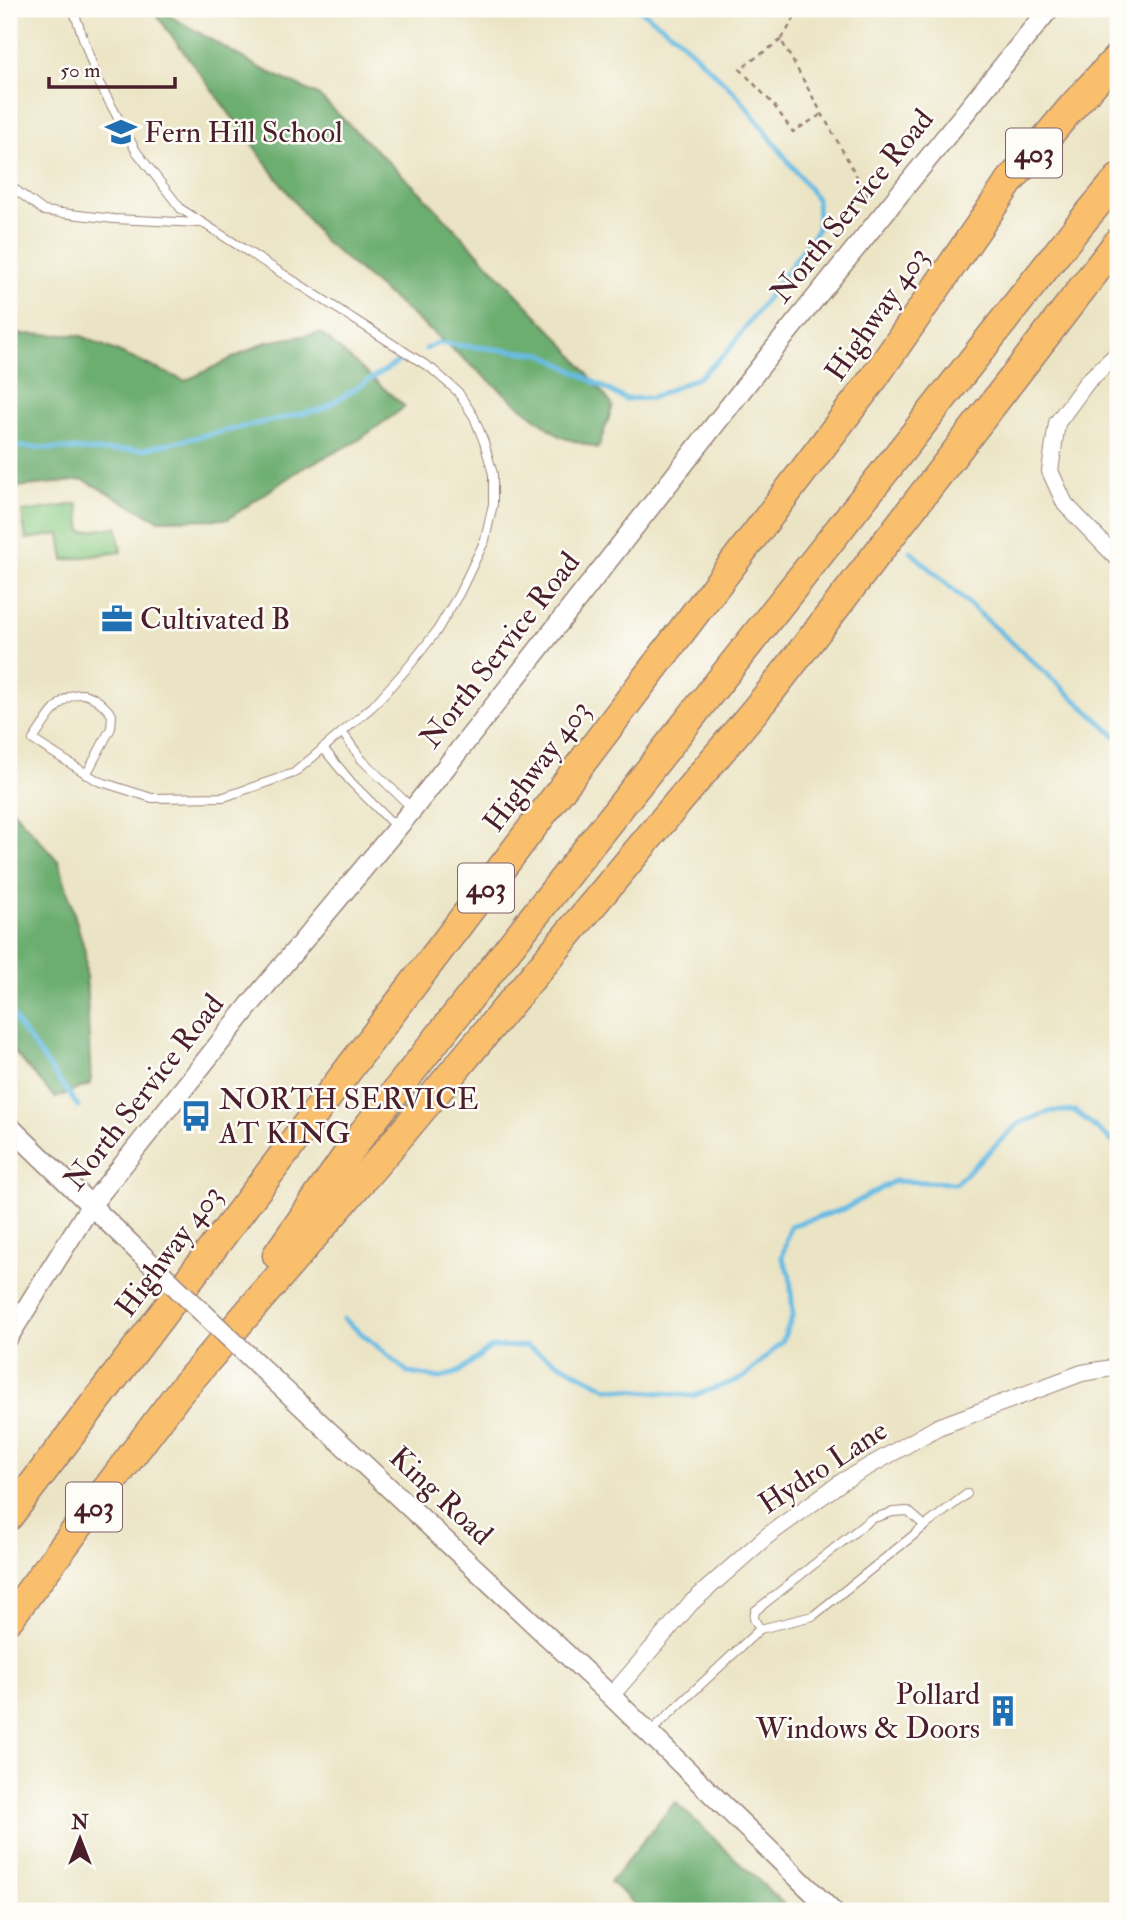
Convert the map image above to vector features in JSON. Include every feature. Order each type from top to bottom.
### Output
[{"type":"highway","name":"Highway 403","points":[[9,1516],[874,378],[1010,181],[1118,57]]},
{"type":"highway","points":[[957,257],[1029,174],[1118,85]]},
{"type":"highway","points":[[178,1394],[359,1138],[1118,179]]},
{"type":"highway","name":"403","points":[[9,1619],[178,1394],[388,1150],[771,691],[1118,242]]},
{"type":"street","name":"North Service Road","points":[[9,1336],[91,1205],[253,1001],[413,809],[880,218],[1049,9]]},
{"type":"street","points":[[1118,353],[1087,382],[1057,423],[1050,471],[1065,504],[1118,559]]},
{"type":"street","name":"King Road","points":[[9,1126],[275,1381],[611,1696],[832,1911]]},
{"type":"street","name":"Hydro Lane","points":[[611,1696],[691,1603],[767,1536],[843,1481],[938,1427],[1082,1373],[1118,1367]]},
{"type":"lane","points":[[73,9],[98,81],[136,151],[181,209],[432,369],[458,392],[468,408],[484,442],[493,474],[493,504],[485,540],[459,594],[436,632],[373,705],[295,772],[224,797],[152,798],[98,781],[86,775],[33,740],[56,705],[63,699],[82,694],[94,698],[112,715],[111,728],[86,775]]},
{"type":"lane","points":[[9,185],[44,211],[114,219],[203,223]]},
{"type":"lane","points":[[342,732],[362,760],[413,809]]},
{"type":"lane","points":[[323,748],[351,782],[397,828]]},
{"type":"lane","points":[[649,1733],[760,1629],[813,1616],[967,1494]]},
{"type":"lane","points":[[760,1629],[754,1619],[755,1611],[871,1519],[893,1511],[908,1511],[925,1526]]},
{"type":"path","points":[[800,9],[781,40],[740,69],[773,104],[793,132],[822,114]]},
{"type":"path","points":[[781,40],[880,218]]},
{"type":"green space","points":[[152,9],[158,9],[262,69],[318,95],[421,193],[565,345],[613,406],[598,448],[561,437],[516,403],[323,240]]},
{"type":"green space","points":[[321,333],[405,407],[356,442],[301,469],[228,519],[158,520],[84,480],[9,488],[9,334],[79,335],[185,381],[266,342]]},
{"type":"green space","points":[[78,504],[82,532],[117,527],[121,552],[64,560],[60,534],[26,539],[22,512]]},
{"type":"green space","points":[[9,806],[59,862],[85,951],[91,1084],[55,1098],[9,1046]]},
{"type":"green space","points":[[675,1802],[791,1911],[643,1911],[610,1882]]},
{"type":"waterway","points":[[426,349],[437,343],[543,354],[625,399],[651,398],[699,377],[728,351],[818,229],[817,199],[739,97],[676,36],[639,9]]},
{"type":"waterway","points":[[9,446],[101,451],[144,449],[323,409],[398,362]]},
{"type":"waterway","points":[[910,551],[1118,738]]},
{"type":"waterway","points":[[9,1008],[19,1026],[78,1106]]},
{"type":"waterway","points":[[344,1319],[409,1373],[440,1378],[459,1372],[491,1347],[526,1346],[607,1388],[693,1396],[743,1378],[782,1342],[793,1315],[790,1276],[782,1257],[790,1226],[844,1209],[894,1181],[956,1183],[1019,1123],[1052,1111],[1075,1111],[1118,1146]]},
{"type":"place","name":"Fern Hill School","points":[[121,132]]},
{"type":"place","name":"Cultivated B","points":[[117,619]]},
{"type":"place","name":"NORTH SERVICE AT KING","points":[[196,1116]]},
{"type":"place","name":"Pollard Windows & Doors","points":[[1003,1711]]}]
